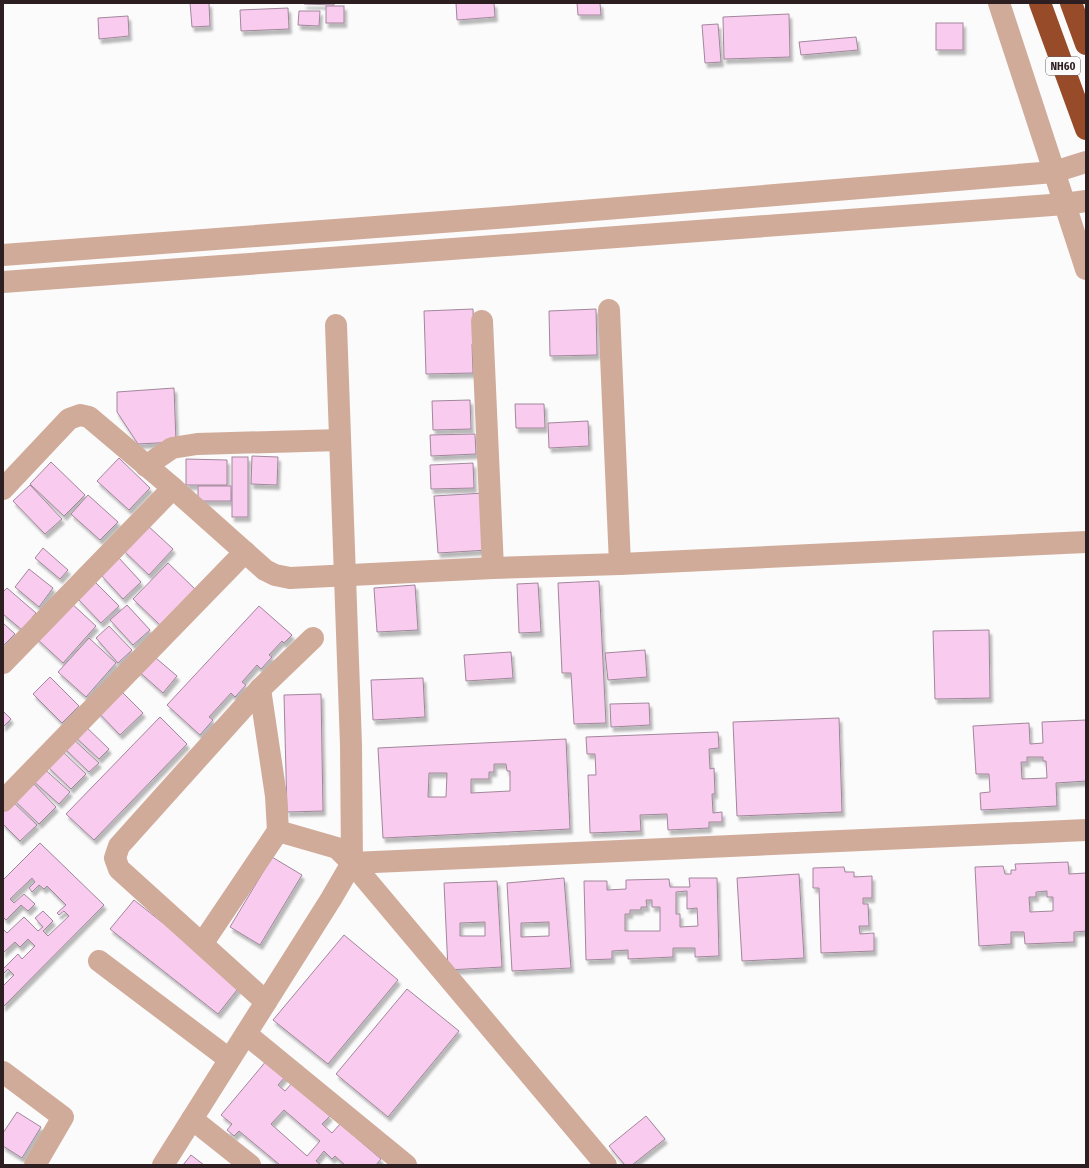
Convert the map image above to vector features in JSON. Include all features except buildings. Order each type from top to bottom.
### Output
[{"type":"highway","name":"NH60","points":[[1040,3],[1086,129]]},
{"type":"highway","name":"NH60","points":[[1071,3],[1086,44]]},
{"type":"street","points":[[999,3],[1054,172],[1076,203],[1086,269]]},
{"type":"street","points":[[3,255],[524,216],[1054,172],[1086,162]]},
{"type":"street","points":[[3,282],[1076,203]]},
{"type":"street","points":[[610,310],[620,564]]},
{"type":"street","points":[[482,320],[493,568]]},
{"type":"street","points":[[163,1165],[352,863],[351,745],[336,325]]},
{"type":"street","points":[[3,489],[69,419],[80,415],[89,417],[173,488],[265,570],[275,575],[290,578],[1086,542]]},
{"type":"street","points":[[146,466],[172,448],[197,444],[340,440]]},
{"type":"street","points":[[3,663],[173,488]]},
{"type":"street","points":[[3,801],[245,552]]},
{"type":"street","points":[[266,1002],[119,869],[115,858],[119,846],[260,689],[313,638]]},
{"type":"street","points":[[202,944],[278,831],[276,796],[260,689]]},
{"type":"street","points":[[352,863],[1086,830]]},
{"type":"street","points":[[278,831],[337,848],[352,863],[606,1165]]},
{"type":"street","points":[[99,961],[229,1059]]},
{"type":"street","points":[[246,1034],[406,1165]]},
{"type":"street","points":[[3,1072],[63,1117],[35,1165]]},
{"type":"street","points":[[192,1119],[250,1165]]}]
